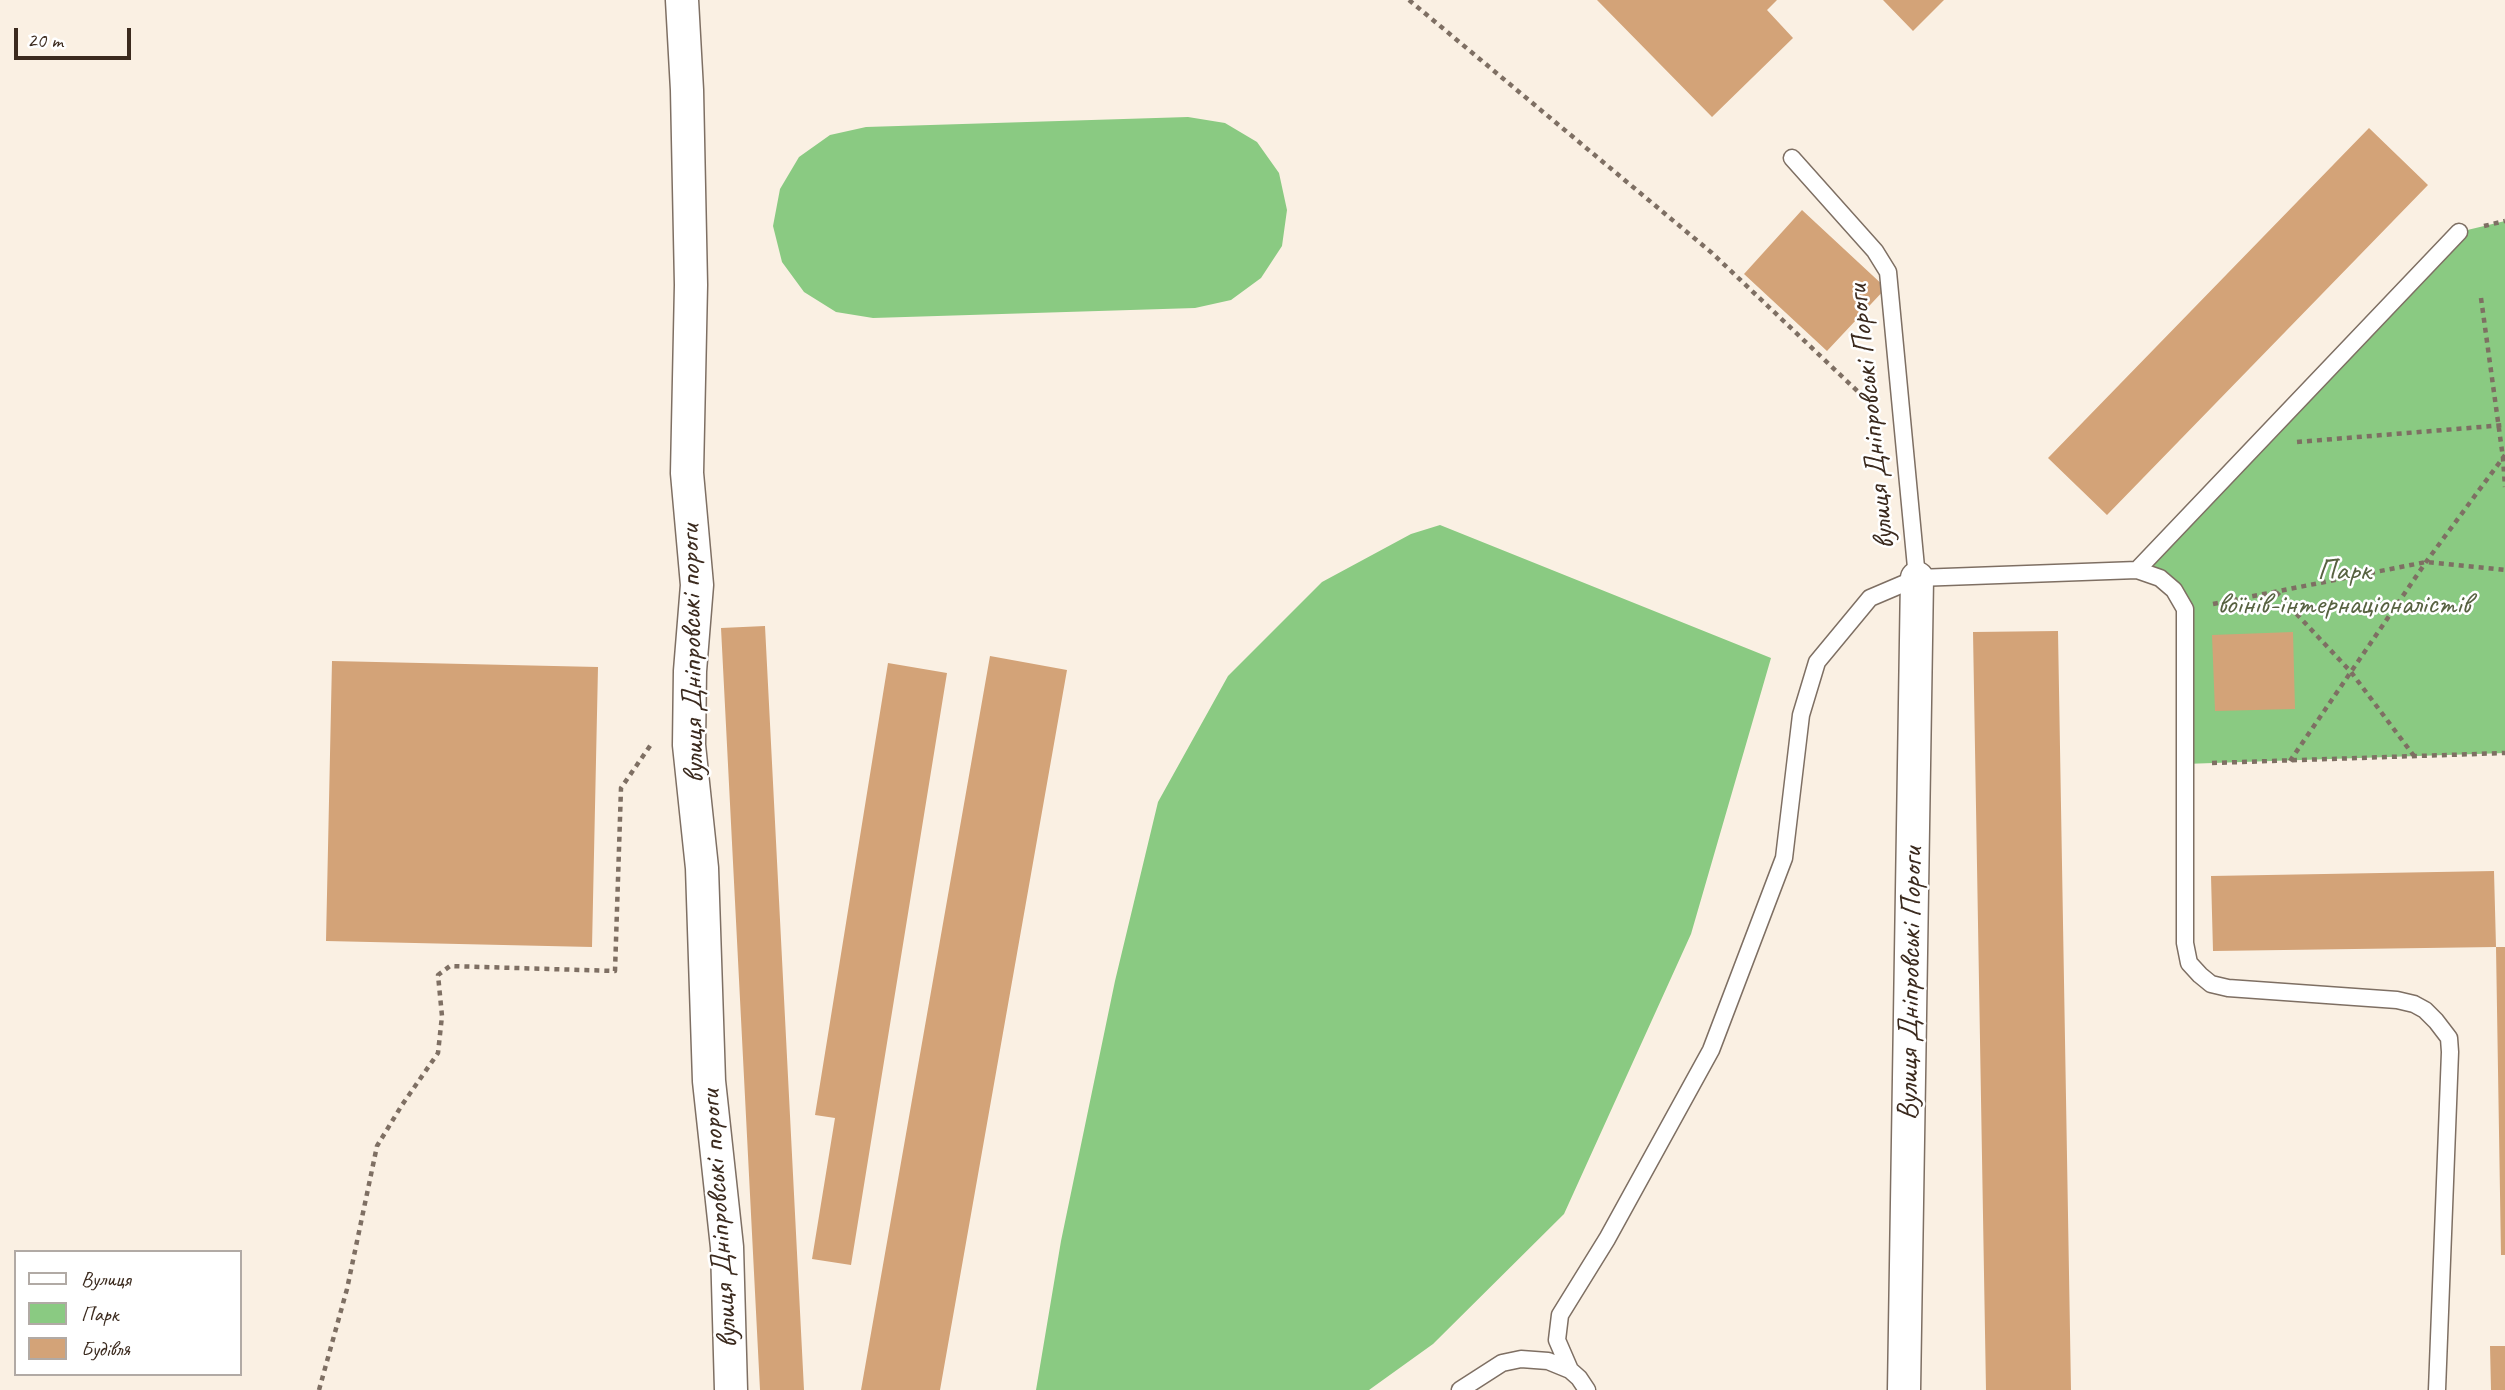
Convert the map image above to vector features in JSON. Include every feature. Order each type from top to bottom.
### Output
[{"type":"street","name":"вулиця Дніпровські пороги","points":[[682,0],[688,90],[691,285],[687,474],[697,585],[689,745],[702,868],[709,1081],[727,1247],[731,1390]]},
{"type":"street","name":"Вулиця Дніпровські Пороги","points":[[1904,1390],[1917,578]]},
{"type":"lane","name":"вулиця Дніпровські Пороги","points":[[1792,158],[1875,251],[1888,272],[1917,578]]},
{"type":"lane","points":[[2137,570],[2459,232]]},
{"type":"lane","points":[[1570,1370],[1557,1340],[1560,1315],[1607,1239],[1711,1050],[1784,858],[1801,715],[1817,662],[1870,597],[1917,578],[2137,570],[2160,578],[2174,590],[2185,609],[2185,943],[2189,964],[2211,984],[2228,988],[2396,1000],[2414,1004],[2430,1015],[2449,1038],[2451,1052],[2437,1390]]},
{"type":"lane","points":[[1460,1390],[1502,1363],[1521,1359],[1548,1361],[1570,1370],[1587,1390]]},
{"type":"path","points":[[1409,0],[1712,253],[1903,435]]},
{"type":"path","points":[[2481,298],[2504,456],[2505,488]]},
{"type":"path","points":[[2255,446],[2505,425]]},
{"type":"path","points":[[2290,761],[2426,562],[2504,456]]},
{"type":"path","points":[[2185,609],[2426,562],[2505,569]]},
{"type":"path","points":[[2276,592],[2351,672],[2414,756]]},
{"type":"path","points":[[319,1390],[347,1289],[377,1146],[439,1053],[442,1016],[438,975],[450,966],[615,971],[621,788],[654,740]]},
{"type":"path","points":[[2184,764],[2505,753]]},
{"type":"green space","points":[[1188,117],[1225,123],[1257,142],[1279,173],[1287,210],[1282,246],[1261,278],[1231,300],[1195,308],[873,318],[836,312],[804,292],[782,262],[773,226],[780,189],[799,157],[830,135],[866,127]]},
{"type":"green space","name":"Парк воїнів-інтернаціоналістів","points":[[2505,221],[2505,753],[2184,764],[2185,609],[2174,590],[2137,570],[2459,232]]},
{"type":"green space","points":[[1440,525],[1771,658],[1691,934],[1564,1214],[1433,1344],[1369,1390],[1036,1390],[1061,1241],[1115,981],[1158,802],[1228,676],[1322,582],[1411,534]]},
{"type":"building","points":[[1597,0],[1777,0],[1767,10],[1793,38],[1712,117]]},
{"type":"building","points":[[1883,0],[1944,0],[1913,31]]},
{"type":"building","points":[[2369,128],[2428,185],[2107,515],[2048,458]]},
{"type":"building","points":[[1802,210],[1886,288],[1827,351],[1744,274]]},
{"type":"building","points":[[765,626],[804,1390],[760,1390],[721,628]]},
{"type":"building","points":[[2058,631],[2071,1390],[1986,1390],[1973,632]]},
{"type":"building","points":[[2293,632],[2295,709],[2215,711],[2212,635]]},
{"type":"building","points":[[990,656],[1067,670],[940,1390],[861,1390]]},
{"type":"building","points":[[332,661],[598,667],[592,947],[326,941]]},
{"type":"building","points":[[888,663],[947,673],[851,1265],[812,1259],[835,1118],[815,1115]]},
{"type":"building","points":[[2494,871],[2496,947],[2213,951],[2211,876]]},
{"type":"building","points":[[2496,947],[2505,947],[2505,1255],[2501,1255]]},
{"type":"building","points":[[2490,1346],[2505,1346],[2505,1390],[2491,1390]]}]
